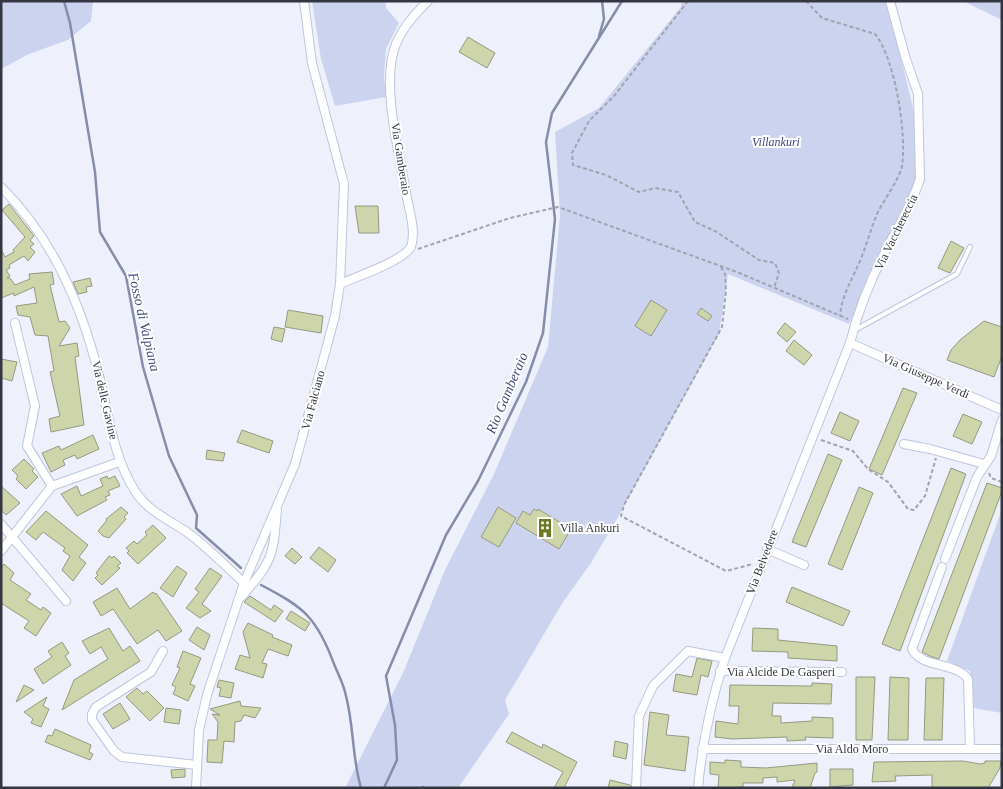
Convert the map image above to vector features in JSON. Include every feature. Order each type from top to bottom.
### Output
[{"type":"street","name":"Via Falciano","points":[[196,788],[199,730],[207,695],[244,583],[295,464],[336,316],[340,284],[344,184],[312,63],[304,1]]},
{"type":"street","name":"Via Gamberaio","points":[[406,253],[413,243],[412,231],[390,93],[390,71],[394,52],[402,33],[428,1]]},
{"type":"street","name":"Via Vacchereccia","points":[[850,343],[855,322],[881,261],[911,203],[920,179],[918,94],[904,56],[890,1]]},
{"type":"street","name":"Via delle Gavine","points":[[1,187],[22,209],[48,243],[68,285],[93,350],[119,462],[144,502],[191,536],[244,583]]},
{"type":"street","points":[[340,284],[406,253]]},
{"type":"street","points":[[15,323],[35,406],[27,446],[52,486]]},
{"type":"street","name":"Via Giuseppe Verdi","points":[[850,343],[1002,410]]},
{"type":"street","name":"Via Belvedere","points":[[698,788],[702,749],[720,672],[850,343]]},
{"type":"street","points":[[970,749],[968,679],[959,671],[919,658],[912,649],[943,563],[984,464],[991,456],[1002,420]]},
{"type":"street","points":[[904,444],[944,452],[984,464]]},
{"type":"street","points":[[1,551],[14,537],[52,486],[119,462]]},
{"type":"street","points":[[239,600],[270,560],[278,506]]},
{"type":"street","points":[[1,524],[66,600]]},
{"type":"street","points":[[767,549],[804,565]]},
{"type":"street","points":[[163,651],[153,670],[96,707],[92,714],[92,720],[114,751],[122,757],[197,765]]},
{"type":"street","points":[[636,788],[640,716],[652,686],[688,651],[725,658]]},
{"type":"street","name":"Via Alcide De Gasperi","points":[[720,672],[842,672]]},
{"type":"street","name":"Via Aldo Moro","points":[[702,749],[1002,749]]},
{"type":"lane","points":[[853,331],[957,274],[970,247]]},
{"type":"path","points":[[688,1],[614,96],[589,121],[572,153],[573,165],[606,175],[639,192],[655,188],[678,192],[695,222],[715,231],[759,260],[775,263],[778,273],[774,288]]},
{"type":"path","points":[[806,1],[822,18],[875,34],[880,40],[896,81],[900,115],[902,167],[878,213],[862,257],[841,302],[840,316]]},
{"type":"path","points":[[406,253],[510,218],[558,207],[721,267],[855,322]]},
{"type":"path","points":[[721,267],[726,274],[722,327],[628,497],[622,516],[726,571],[757,563]]},
{"type":"path","points":[[818,448],[822,438],[854,452],[868,469],[888,482],[908,509],[914,510],[925,496],[937,456],[944,452]]},
{"type":"path","points":[[984,464],[991,478],[1002,482]]},
{"type":"green space","points":[[1,1],[93,1],[91,21],[68,40],[29,54],[1,69]]},
{"type":"green space","points":[[312,1],[385,1],[386,8],[399,23],[386,49],[384,76],[386,97],[335,106],[321,59]]},
{"type":"green space","name":"Villankuri","points":[[681,1],[887,1],[917,124],[916,179],[849,324],[728,274],[719,334],[618,517],[591,563],[563,602],[505,700],[509,714],[458,788],[345,788],[403,673],[445,570],[494,474],[548,347],[560,215],[555,132],[599,108],[681,7]]},
{"type":"green space","points":[[963,1],[1002,1],[1002,20]]},
{"type":"green space","points":[[1002,509],[1002,713],[973,708],[970,671],[947,661]]},
{"type":"building","points":[[468,37],[495,53],[487,68],[459,52]]},
{"type":"building","points":[[9,204],[34,236],[30,240],[34,244],[30,247],[35,252],[28,261],[24,256],[9,265],[10,268],[6,270],[10,276],[7,278],[10,278],[15,285],[30,279],[29,274],[52,272],[54,284],[50,285],[59,322],[65,321],[70,328],[59,346],[77,343],[79,356],[75,357],[84,425],[51,432],[49,419],[60,416],[50,372],[54,371],[48,336],[35,335],[30,317],[18,315],[16,306],[37,303],[34,287],[14,296],[14,293],[1,298],[1,249],[5,257],[14,252],[13,250],[25,237],[2,210]]},
{"type":"building","points":[[355,206],[378,206],[379,233],[359,233]]},
{"type":"building","points":[[951,241],[964,248],[950,273],[938,268]]},
{"type":"building","points":[[90,278],[92,286],[86,287],[87,292],[78,294],[73,282]]},
{"type":"building","points":[[651,300],[667,310],[651,336],[635,326]]},
{"type":"building","points":[[701,308],[712,316],[708,321],[697,314]]},
{"type":"building","points":[[288,310],[323,316],[321,333],[285,327]]},
{"type":"building","points":[[984,321],[1002,327],[1002,356],[994,377],[947,360],[951,350],[960,340]]},
{"type":"building","points":[[785,323],[796,332],[787,342],[777,333]]},
{"type":"building","points":[[274,327],[285,329],[282,342],[271,339]]},
{"type":"building","points":[[794,340],[812,355],[804,365],[786,351]]},
{"type":"building","points":[[1,359],[17,362],[12,381],[1,378]]},
{"type":"building","points":[[903,388],[917,393],[882,475],[869,469]]},
{"type":"building","points":[[840,412],[859,421],[850,441],[831,433]]},
{"type":"building","points":[[963,414],[982,422],[972,444],[953,436]]},
{"type":"building","points":[[242,430],[273,441],[269,453],[237,442]]},
{"type":"building","points":[[93,435],[99,449],[77,459],[75,455],[63,460],[65,465],[51,472],[42,453],[59,446],[61,450]]},
{"type":"building","points":[[207,450],[225,453],[223,461],[206,459]]},
{"type":"building","points":[[828,454],[842,460],[806,547],[792,542]]},
{"type":"building","points":[[24,459],[34,469],[32,471],[38,477],[26,489],[16,479],[18,476],[12,470]]},
{"type":"building","points":[[951,468],[966,474],[900,651],[882,644]]},
{"type":"building","points":[[107,476],[108,479],[115,476],[120,486],[108,491],[110,495],[105,497],[107,500],[77,516],[61,494],[77,486],[81,496],[103,486],[100,479]]},
{"type":"building","points":[[987,483],[1002,488],[1002,491],[939,659],[932,657],[922,652]]},
{"type":"building","points":[[1,486],[20,503],[6,515],[1,510]]},
{"type":"building","points":[[859,487],[873,493],[842,570],[828,564]]},
{"type":"building","points":[[121,507],[128,513],[124,517],[126,519],[109,538],[103,536],[98,531],[106,519]]},
{"type":"building","points":[[498,507],[516,518],[499,547],[481,537]]},
{"type":"building","name":"Villa Ankuri","points":[[534,509],[537,511],[538,509],[561,523],[559,525],[570,531],[559,549],[516,523],[523,511],[530,515]]},
{"type":"building","points":[[46,511],[88,545],[79,557],[86,563],[73,581],[62,570],[70,556],[63,551],[65,548],[43,532],[36,540],[26,532]]},
{"type":"building","points":[[153,525],[166,538],[138,564],[127,553],[129,551],[126,548],[134,541],[137,544],[147,535],[145,532]]},
{"type":"building","points":[[319,547],[336,560],[328,572],[310,558]]},
{"type":"building","points":[[292,548],[302,557],[295,564],[285,556]]},
{"type":"building","points":[[109,556],[112,558],[114,556],[121,563],[117,566],[120,568],[102,585],[95,578],[98,575],[96,573]]},
{"type":"building","points":[[4,564],[14,573],[10,580],[31,594],[26,600],[41,610],[43,607],[51,613],[36,636],[24,628],[29,621],[1,603],[1,568]]},
{"type":"building","points":[[177,566],[187,573],[173,597],[160,588]]},
{"type":"building","points":[[210,568],[222,576],[202,604],[211,611],[200,618],[186,608],[199,592],[195,589]]},
{"type":"building","points":[[792,587],[850,611],[843,626],[786,602]]},
{"type":"building","points":[[117,588],[130,609],[153,592],[156,593],[182,631],[166,641],[158,630],[137,644],[113,609],[101,616],[93,602]]},
{"type":"building","points":[[250,596],[271,610],[274,605],[283,611],[275,622],[244,602]]},
{"type":"building","points":[[291,611],[310,623],[305,631],[286,619]]},
{"type":"building","points":[[248,623],[273,635],[272,637],[292,645],[288,656],[268,649],[262,663],[267,664],[263,678],[235,669],[240,655],[250,658],[243,632]]},
{"type":"building","points":[[197,627],[210,635],[204,650],[189,640]]},
{"type":"building","points":[[109,628],[123,651],[130,646],[140,661],[62,710],[74,680],[108,659],[101,647],[90,654],[82,641]]},
{"type":"building","points":[[753,628],[778,629],[778,640],[837,646],[837,661],[788,658],[788,652],[752,651]]},
{"type":"building","points":[[62,642],[69,653],[65,656],[71,665],[43,684],[34,669],[52,657],[48,651]]},
{"type":"building","points":[[183,651],[201,658],[190,684],[195,686],[188,701],[173,694],[176,687],[172,685],[180,668],[177,667]]},
{"type":"building","points":[[697,658],[712,661],[708,677],[701,675],[697,695],[673,691],[676,674],[692,677]]},
{"type":"building","points":[[856,677],[875,677],[872,740],[856,740]]},
{"type":"building","points":[[890,677],[909,678],[908,740],[888,740]]},
{"type":"building","points":[[926,678],[944,678],[942,740],[924,740]]},
{"type":"building","points":[[219,680],[234,683],[231,698],[219,696],[221,688],[217,687]]},
{"type":"building","points":[[812,683],[832,684],[831,704],[773,703],[772,716],[781,716],[781,723],[812,721],[812,717],[833,718],[833,738],[805,737],[806,740],[787,741],[787,737],[732,739],[715,737],[716,721],[738,724],[739,706],[729,706],[730,685],[812,686]]},
{"type":"building","points":[[24,685],[34,690],[16,702]]},
{"type":"building","points":[[137,688],[143,694],[147,691],[164,708],[150,721],[126,697]]},
{"type":"building","points":[[47,697],[43,706],[49,709],[41,727],[31,723],[33,719],[24,712]]},
{"type":"building","points":[[240,701],[241,706],[261,708],[255,718],[244,715],[241,721],[235,722],[234,742],[224,741],[222,763],[207,762],[208,740],[217,740],[218,722],[212,714],[220,715],[210,709]]},
{"type":"building","points":[[120,703],[130,719],[113,729],[103,714]]},
{"type":"building","points":[[166,708],[181,710],[179,724],[164,722]]},
{"type":"building","points":[[650,712],[669,715],[666,735],[689,737],[685,771],[644,765]]},
{"type":"building","points":[[55,729],[91,745],[89,752],[93,754],[90,760],[45,742],[48,735],[52,736]]},
{"type":"building","points":[[512,732],[542,748],[543,744],[577,762],[564,788],[554,788],[563,772],[506,742]]},
{"type":"building","points":[[615,741],[628,744],[626,759],[613,756]]},
{"type":"building","points":[[725,760],[741,761],[741,767],[766,768],[817,763],[817,772],[810,788],[792,788],[795,780],[777,782],[777,777],[763,778],[763,783],[743,783],[743,787],[718,788],[719,775],[710,774],[710,762],[725,763]]},
{"type":"building","points":[[963,761],[980,764],[985,763],[985,761],[1001,761],[1000,768],[988,788],[932,788],[932,775],[895,776],[896,781],[872,782],[874,762]]},
{"type":"building","points":[[185,769],[185,777],[172,778],[171,770]]},
{"type":"building","points":[[830,769],[853,769],[853,785],[830,787]]},
{"type":"building","points":[[610,780],[630,785],[630,788],[608,788]]},
{"type":"waterway","name":"Fosso di Valpiana","points":[[64,1],[70,23],[95,172],[100,232],[126,276],[143,367],[169,456],[197,515],[196,528],[241,568]]},
{"type":"waterway","points":[[599,36],[604,19],[602,1]]},
{"type":"waterway","name":"Rio Gamberaio","points":[[384,788],[397,760],[395,725],[386,676],[446,535],[478,481],[526,382],[543,333],[555,219],[546,142],[552,113],[622,1]]},
{"type":"waterway","points":[[261,585],[299,608],[315,625],[328,648],[349,707],[356,765],[361,788]]},
{"type":"place","name":"Villa Ankuri","points":[[545,528]]}]
